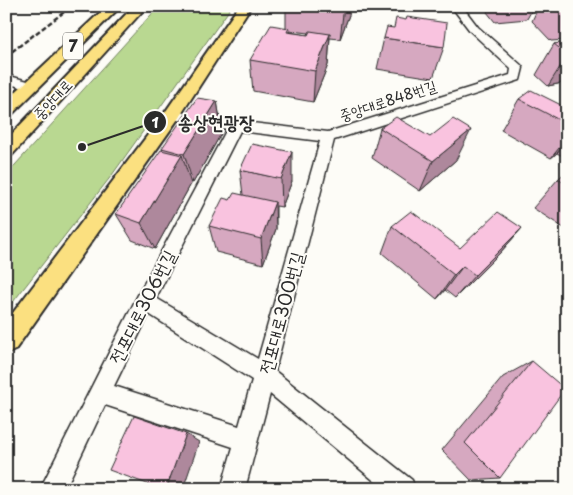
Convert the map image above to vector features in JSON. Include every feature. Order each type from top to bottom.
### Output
[{"type":"main road","name":"중앙대로","points":[[6,110],[115,6]]},
{"type":"main road","name":"중앙대로","points":[[6,151],[142,6]]},
{"type":"main road","points":[[6,342],[172,115],[245,6]]},
{"type":"street","name":"중앙대로848번길","points":[[172,115],[236,126],[328,137],[516,77],[517,68],[474,29],[456,6]]},
{"type":"street","points":[[6,80],[31,86]]},
{"type":"street","name":"전포대로306번길","points":[[52,489],[145,301],[236,126]]},
{"type":"street","name":"전포대로300번길","points":[[233,489],[266,376],[328,137]]},
{"type":"street","points":[[145,301],[266,376],[403,489]]},
{"type":"street","points":[[100,392],[247,440]]},
{"type":"green space","points":[[159,6],[232,6],[112,175],[6,311],[6,175]]},
{"type":"building","points":[[407,17],[447,23],[444,47],[384,38],[387,27],[394,28],[396,18],[406,20]]},
{"type":"building","points":[[271,25],[289,28],[287,32],[308,35],[310,31],[330,34],[315,71],[250,60]]},
{"type":"building","points":[[567,42],[567,54],[554,44]]},
{"type":"building","points":[[531,90],[567,108],[567,124],[519,99]]},
{"type":"building","points":[[197,98],[217,101],[184,154],[162,148]]},
{"type":"building","points":[[396,117],[430,137],[453,119],[471,130],[433,161],[380,128]]},
{"type":"building","points":[[252,144],[292,152],[281,179],[240,170]]},
{"type":"building","points":[[161,150],[182,155],[141,223],[116,214]]},
{"type":"building","points":[[567,171],[567,185],[558,179]]},
{"type":"building","points":[[234,193],[275,202],[261,239],[209,226],[223,198],[230,200]]},
{"type":"building","points":[[411,211],[460,248],[498,212],[522,228],[475,275],[463,266],[454,275],[392,226]]},
{"type":"building","points":[[532,361],[565,389],[500,478],[465,443]]},
{"type":"building","points":[[134,416],[186,434],[166,489],[161,489],[109,470]]},
{"type":"railway","points":[[6,56],[72,6]]},
{"type":"place","name":"송상현광장","points":[[82,147]]}]
